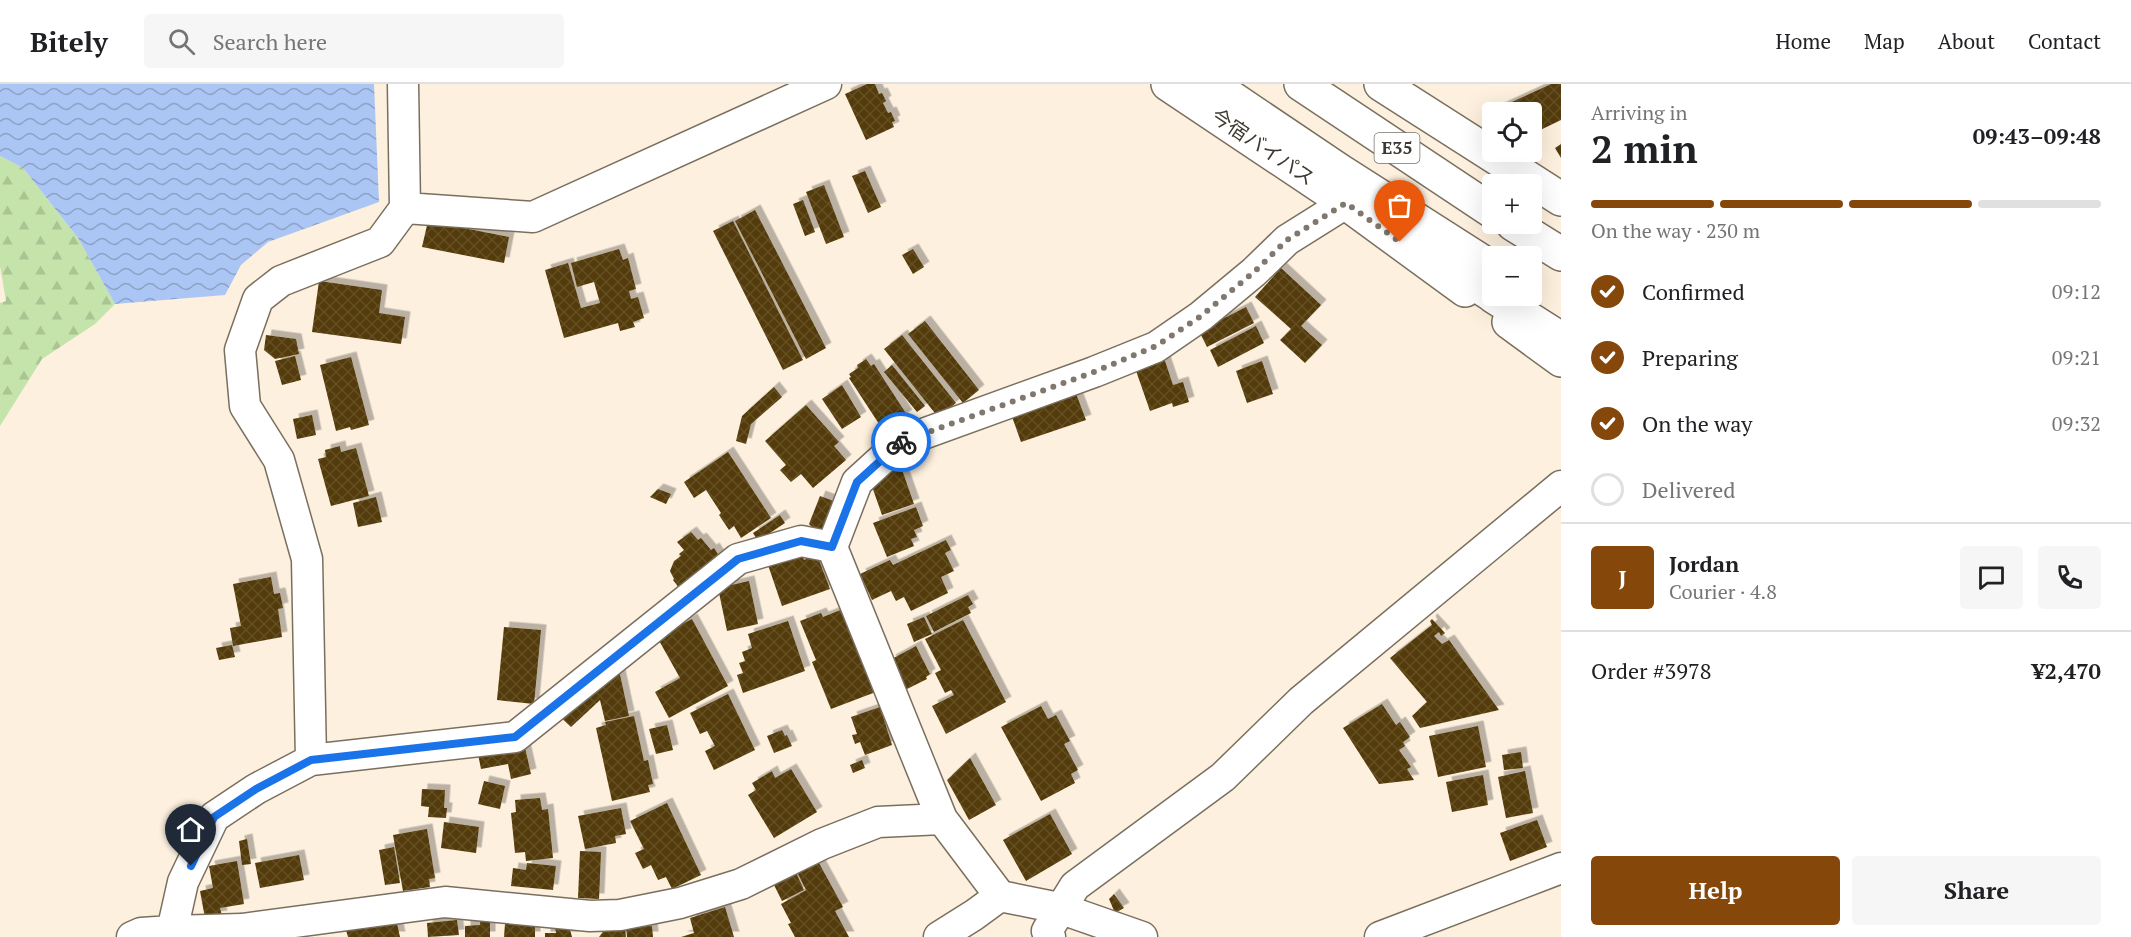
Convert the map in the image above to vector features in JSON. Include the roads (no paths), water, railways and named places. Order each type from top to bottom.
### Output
[{"type":"highway","name":"今宿バイパス","points":[[1168,84],[1346,203],[1561,360]]},
{"type":"highway","name":"E35","points":[[1211,84],[1340,171],[1482,262]]},
{"type":"highway","name":"E35","points":[[1301,84],[1482,204]]},
{"type":"highway","points":[[1381,84],[1561,199]]},
{"type":"highway","points":[[1340,171],[1443,263],[1482,288]]},
{"type":"highway","points":[[1529,234],[1561,254]]},
{"type":"highway","points":[[1542,300],[1561,312]]},
{"type":"highway","points":[[1510,306],[1561,339]]},
{"type":"street","points":[[311,760],[307,559],[279,460],[245,406],[240,350],[258,299],[281,281],[380,242],[405,208],[403,84]]},
{"type":"street","points":[[405,208],[533,217],[826,84]]},
{"type":"street","points":[[1142,937],[1059,908],[1000,896],[942,819],[832,547],[857,482],[901,442],[1094,372],[1156,346],[1201,316],[1254,272],[1287,240],[1346,203]]},
{"type":"street","points":[[1050,937],[1047,931],[1059,908],[1075,886],[1223,777],[1301,701],[1561,486]]},
{"type":"street","points":[[172,931],[183,882],[214,817],[256,789],[311,760],[515,737],[738,559],[801,541],[832,547]]},
{"type":"street","points":[[132,937],[141,933],[242,929],[445,902],[591,927],[620,915],[680,903],[741,885],[822,844],[878,822],[942,819]]},
{"type":"street","points":[[1380,937],[1561,868]]},
{"type":"street","points":[[939,937],[1000,896]]},
{"type":"water","points":[[0,84],[374,84],[379,202],[268,242],[241,265],[225,295],[115,304],[78,238],[23,168],[0,156]]}]
